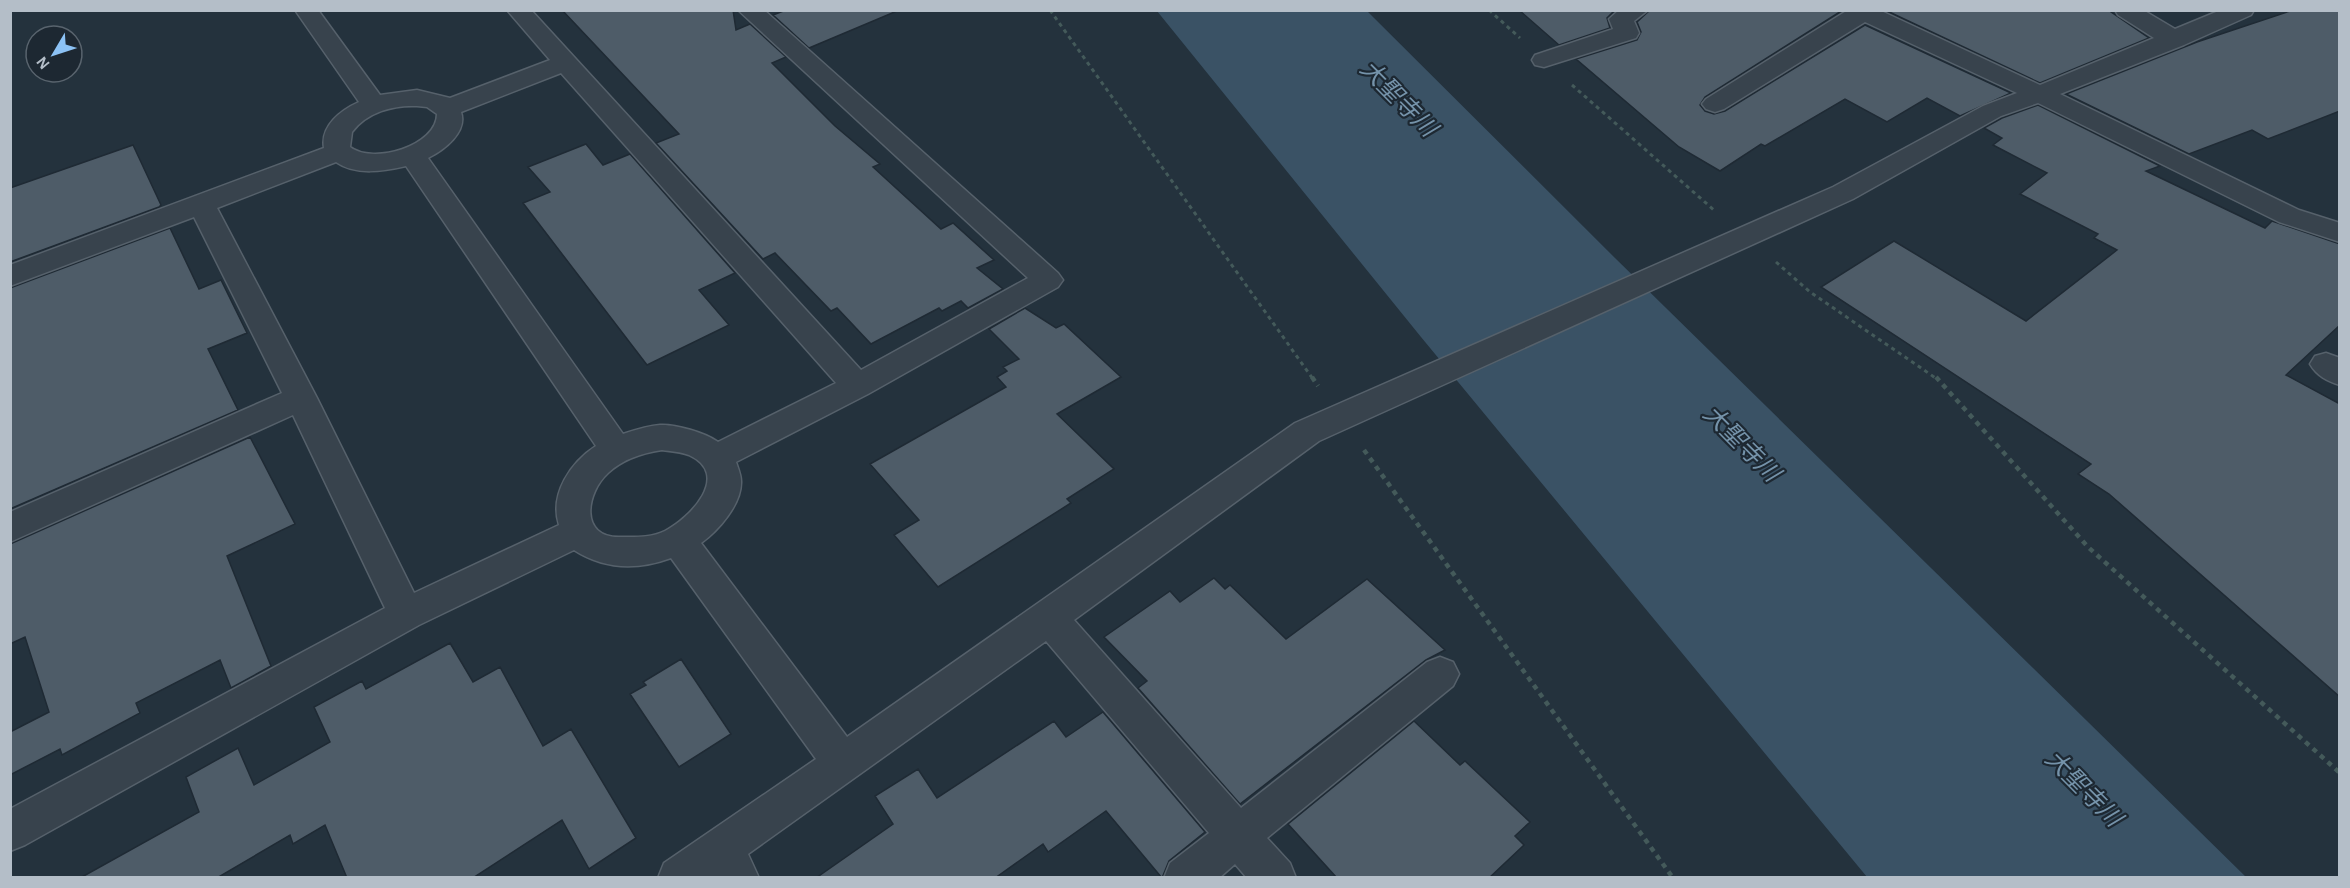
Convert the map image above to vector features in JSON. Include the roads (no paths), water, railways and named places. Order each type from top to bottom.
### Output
[{"type":"street","points":[[306,10],[374,105]]},
{"type":"street","points":[[518,10],[857,386]]},
{"type":"street","points":[[717,457],[857,386],[1048,279],[749,10]]},
{"type":"street","points":[[1544,60],[1627,33],[1621,20],[1637,10]]},
{"type":"street","points":[[2126,10],[2175,39]]},
{"type":"street","points":[[679,878],[730,863],[842,762],[1049,618],[1307,432],[1844,193],[1992,111],[2243,10]]},
{"type":"street","points":[[1715,104],[1861,12],[2039,94],[2289,216],[2340,233]]},
{"type":"street","points":[[447,108],[566,63]]},
{"type":"street","points":[[409,98],[438,102],[447,108],[451,117],[445,132],[429,147],[412,155],[372,164],[341,156],[335,146],[335,136],[343,124],[374,105],[409,98]]},
{"type":"street","points":[[10,276],[338,152]]},
{"type":"street","points":[[412,155],[616,450]]},
{"type":"street","points":[[201,203],[301,398],[406,614]]},
{"type":"street","points":[[10,528],[301,398]]},
{"type":"street","points":[[673,437],[684,438],[703,445],[717,457],[724,472],[724,490],[716,508],[701,526],[680,541],[653,551],[627,554],[602,549],[584,539],[574,522],[572,503],[580,483],[595,465],[616,450],[638,441],[673,437]]},
{"type":"street","points":[[10,831],[406,614],[579,531]]},
{"type":"street","points":[[680,541],[842,762]]},
{"type":"street","points":[[1049,618],[1275,878]]},
{"type":"street","points":[[1185,878],[1440,674]]},
{"type":"water","name":"大聖寺川","points":[[1157,11],[1367,11],[1615,258],[2246,877],[1867,877],[1421,337]]}]
